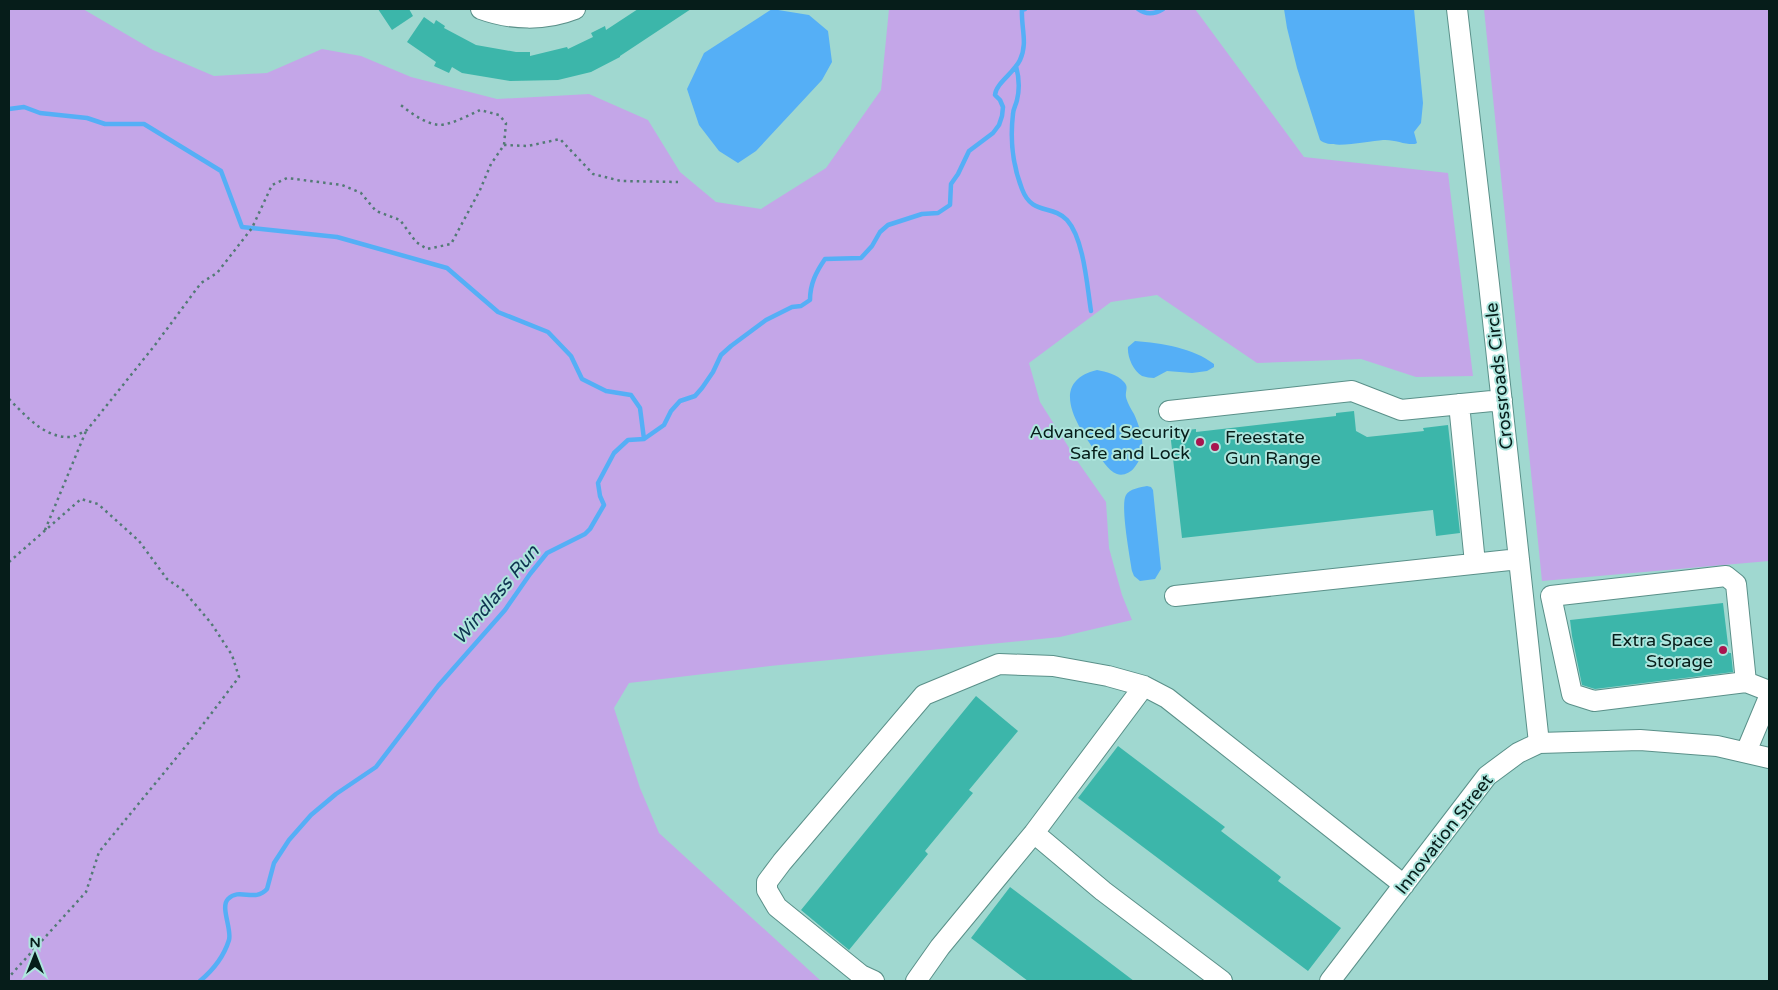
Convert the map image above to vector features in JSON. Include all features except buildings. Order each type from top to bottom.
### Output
[{"type":"street","points":[[481,9],[512,17],[532,18],[552,16],[575,9]]},
{"type":"street","name":"Crossroads Circle","points":[[1457,9],[1502,400],[1538,743]]},
{"type":"street","points":[[1169,411],[1352,391],[1401,410],[1502,400]]},
{"type":"street","points":[[1459,404],[1475,564]]},
{"type":"street","points":[[1175,596],[1519,559]]},
{"type":"street","points":[[1746,682],[1736,584],[1726,576],[1551,596],[1572,694],[1594,701],[1746,682],[1769,691]]},
{"type":"street","points":[[874,981],[861,975],[777,906],[767,890],[767,882],[924,695],[999,664],[1053,666],[1108,676],[1144,686],[1167,698],[1404,885]]},
{"type":"street","points":[[916,981],[940,947],[1034,832],[1144,686]]},
{"type":"street","points":[[1746,752],[1769,697]]},
{"type":"street","name":"Innovation Street","points":[[1330,981],[1487,776],[1518,753],[1538,743],[1640,740],[1717,746],[1769,758]]},
{"type":"street","points":[[1034,832],[1103,891],[1222,981]]},
{"type":"path","points":[[44,531],[86,430],[155,345],[201,283],[217,273],[252,228],[272,185],[287,178],[342,185],[361,194],[376,211],[400,220],[416,242],[427,248],[451,244],[480,190],[491,164],[504,146],[506,123],[499,115],[480,110],[466,117],[440,125],[415,116],[398,103]]},
{"type":"path","points":[[504,146],[528,146],[560,139],[593,174],[621,181],[678,182]]},
{"type":"path","points":[[9,399],[35,424],[53,436],[74,437],[86,430]]},
{"type":"path","points":[[9,562],[81,499],[98,504],[139,541],[167,579],[183,590],[201,610],[232,654],[239,677],[189,742],[98,852],[86,892],[9,977]]},
{"type":"shaded area","points":[[9,9],[83,9],[153,50],[214,76],[267,73],[322,49],[361,56],[411,77],[497,99],[589,94],[648,120],[680,172],[716,202],[761,209],[826,168],[881,90],[889,9],[1195,9],[1304,157],[1448,173],[1473,376],[1416,377],[1361,359],[1257,363],[1157,295],[1111,302],[1029,363],[1040,402],[1106,502],[1109,548],[1122,595],[1132,620],[1060,637],[770,666],[629,683],[614,708],[640,788],[659,833],[821,981],[9,981]]},
{"type":"shaded area","points":[[1484,9],[1769,9],[1769,561],[1542,581]]},
{"type":"water","points":[[772,9],[809,15],[828,31],[832,62],[822,80],[756,151],[738,163],[719,151],[699,125],[687,89],[704,53]]},
{"type":"water","points":[[1284,9],[1414,9],[1423,103],[1421,123],[1414,132],[1417,143],[1411,144],[1383,140],[1341,145],[1325,143],[1320,140],[1297,68]]},
{"type":"water","points":[[1135,341],[1156,343],[1187,350],[1206,358],[1214,364],[1214,367],[1207,371],[1192,373],[1167,371],[1154,378],[1142,376],[1133,367],[1128,355],[1128,347]]},
{"type":"water","points":[[1097,370],[1115,375],[1127,387],[1127,399],[1137,421],[1142,442],[1141,455],[1138,462],[1128,473],[1119,475],[1105,464],[1081,430],[1071,406],[1070,394],[1074,384],[1082,376]]},
{"type":"water","points":[[1147,486],[1153,490],[1161,569],[1155,579],[1140,581],[1134,576],[1132,571],[1124,500],[1130,491]]},
{"type":"waterway","name":"Windlass Run","points":[[200,981],[217,963],[229,940],[225,907],[228,899],[237,894],[257,895],[267,889],[274,863],[289,840],[311,815],[336,794],[376,767],[438,686],[505,610],[547,553],[585,534],[590,529],[604,505],[598,483],[614,453],[628,440],[644,439],[664,425],[671,411],[680,401],[695,396],[702,388],[713,372],[721,355],[731,346],[766,320],[792,307],[801,306],[810,300],[814,278],[825,259],[861,258],[872,246],[880,232],[888,225],[922,214],[938,213],[950,205],[951,184],[969,151],[993,133],[999,125],[1003,107],[995,95],[998,86],[1020,60],[1024,48],[1022,10],[1025,9]]},
{"type":"waterway","points":[[1138,9],[1150,13],[1163,9]]},
{"type":"waterway","points":[[1016,66],[1019,91],[1013,112],[1012,133],[1014,162],[1019,180],[1026,197],[1031,203],[1061,215],[1073,228],[1084,263],[1091,311]]},
{"type":"waterway","points":[[9,109],[24,107],[40,113],[87,118],[105,124],[144,124],[221,171],[242,227],[337,237],[447,268],[498,312],[548,332],[571,356],[582,379],[606,391],[631,395],[640,408],[644,439]]},
{"type":"place","name":"Advanced Security Safe and Lock","points":[[1200,442]]},
{"type":"place","name":"Freestate Gun Range","points":[[1215,447]]},
{"type":"place","name":"Extra Space Storage","points":[[1723,650]]}]
